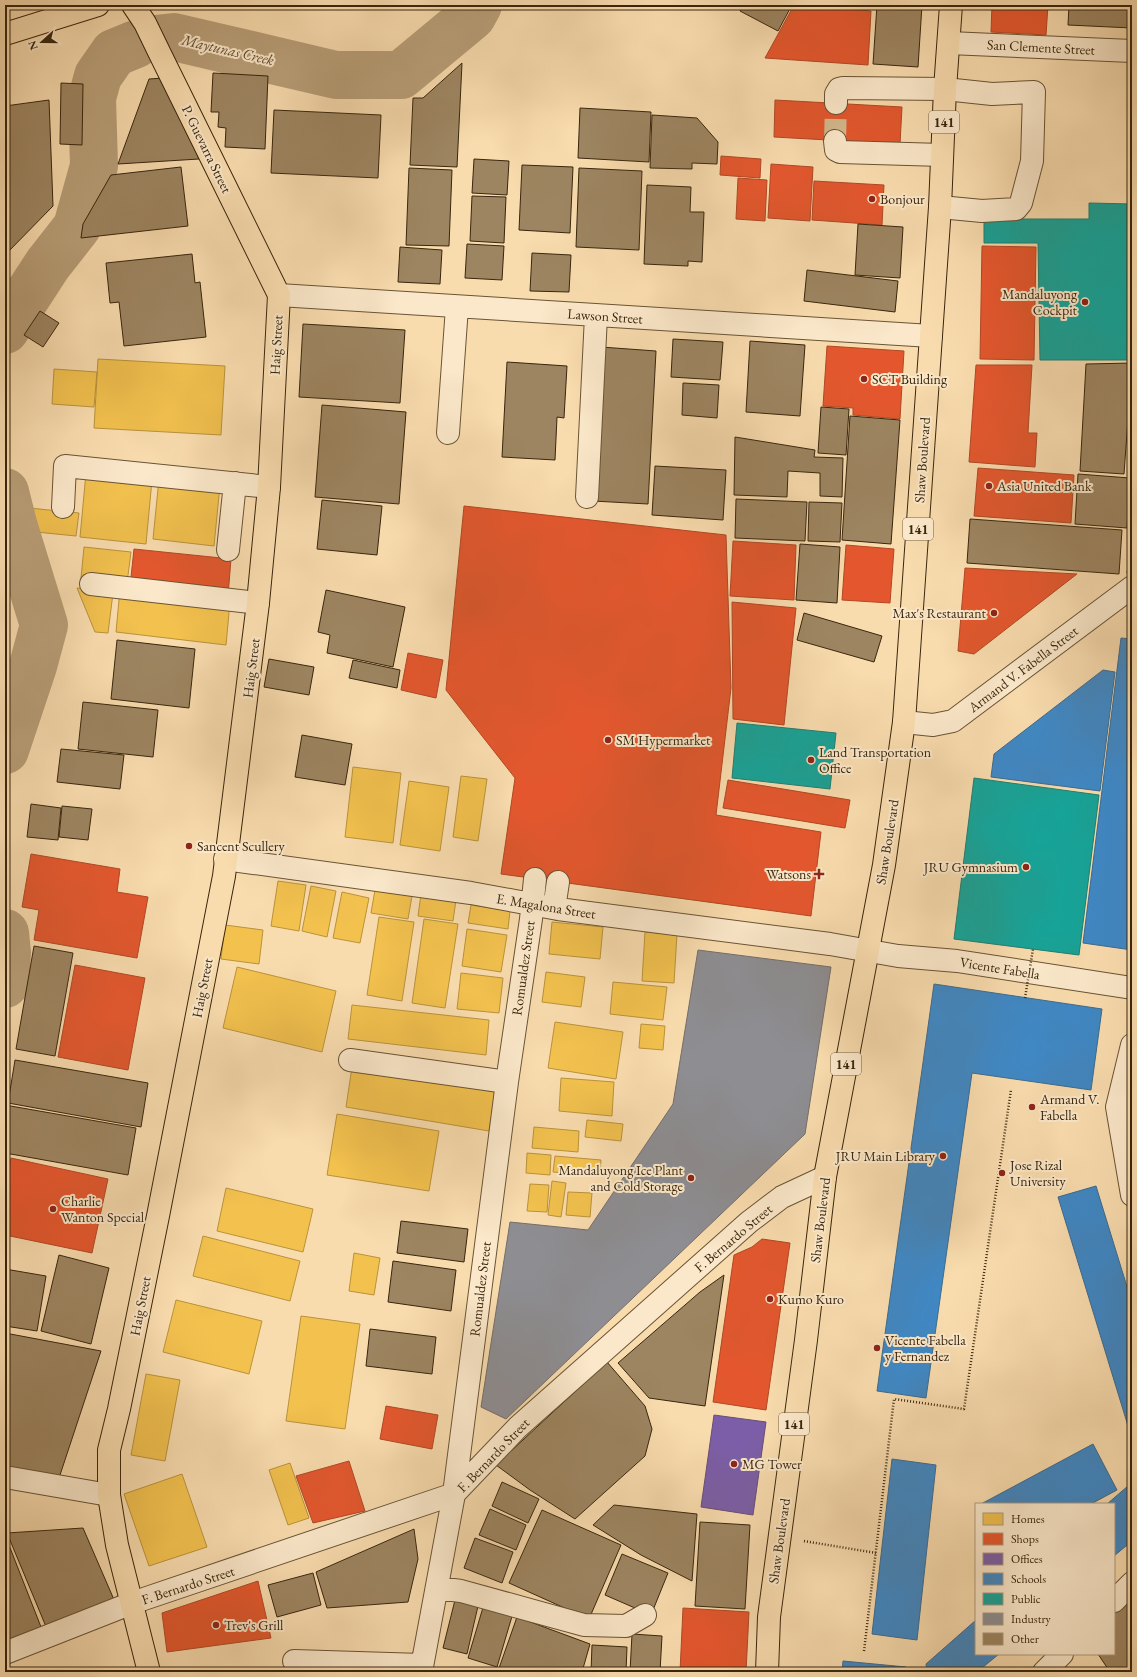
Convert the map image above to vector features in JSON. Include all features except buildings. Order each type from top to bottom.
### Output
[{"type":"main road","points":[[5,34],[98,5]]},
{"type":"main road","name":"P. Guevarra Street","points":[[133,5],[145,23],[279,295]]},
{"type":"main road","name":"Shaw Boulevard","points":[[767,1672],[769,1617],[806,1340],[825,1177],[884,865],[904,722],[940,207],[945,89],[951,5]]},
{"type":"main road","name":"Haig Street","points":[[149,1672],[117,1545],[109,1495],[109,1450],[122,1394],[216,919],[225,859],[247,706],[258,603],[269,487],[279,295]]},
{"type":"street","name":"San Clemente Street","points":[[949,42],[1132,51]]},
{"type":"street","points":[[836,103],[836,94],[839,89],[843,88],[945,89],[992,94],[1034,92],[1032,161],[1021,203],[1016,209],[982,211],[940,207]]},
{"type":"street","points":[[835,141],[836,150],[840,152],[942,155]]},
{"type":"street","name":"Lawson Street","points":[[279,295],[931,336]]},
{"type":"street","points":[[448,433],[457,307]]},
{"type":"street","points":[[587,497],[596,316]]},
{"type":"street","points":[[63,507],[65,466],[269,487]]},
{"type":"street","points":[[228,550],[235,483]]},
{"type":"street","points":[[91,584],[258,603]]},
{"type":"street","name":"Armand V. Fabella Street","points":[[904,722],[933,725],[953,721],[1132,588]]},
{"type":"street","name":"E. Magalona Street","points":[[225,859],[471,893],[558,909],[868,951]]},
{"type":"street","name":"Romualdez Street","points":[[421,1669],[438,1588],[454,1494],[507,1082],[535,879]]},
{"type":"street","points":[[558,882],[556,902],[558,909]]},
{"type":"street","name":"Vicente Fabella","points":[[868,951],[898,956],[957,961],[1132,988]]},
{"type":"street","points":[[1132,1045],[1117,1107],[1132,1195]]},
{"type":"street","points":[[350,1060],[507,1082]]},
{"type":"street","name":"F. Bernardo Street","points":[[5,1653],[132,1603],[454,1494],[518,1427],[749,1222],[782,1197],[825,1177]]},
{"type":"street","points":[[5,1477],[109,1495]]},
{"type":"street","points":[[1115,1600],[1132,1583]]},
{"type":"street","points":[[438,1588],[461,1592],[584,1625],[626,1626],[645,1615]]},
{"type":"street","points":[[1044,1672],[1061,1655]]},
{"type":"street","points":[[294,1661],[421,1669]]},
{"type":"path","points":[[1025,998],[1033,950]]},
{"type":"path","points":[[864,1651],[894,1399],[964,1409],[1011,1090]]},
{"type":"path","points":[[779,1538],[876,1553]]},
{"type":"waterway","name":"Maytunas Creek","points":[[155,39],[174,37],[336,75],[401,75],[472,16],[478,5]]},
{"type":"waterway","name":"Maytunas Creek","points":[[136,44],[153,40]]},
{"type":"waterway","name":"Maytunas Creek","points":[[5,330],[48,264],[77,227],[94,166],[92,98],[98,76],[114,53],[136,44]]},
{"type":"waterway","name":"Maytunas Creek","points":[[5,492],[13,524],[44,625],[33,666],[5,750]]},
{"type":"waterway","name":"Maytunas Creek","points":[[5,933],[7,953],[5,984]]},
{"type":"tunnel","points":[[835,141],[836,103]]},
{"type":"place","name":"Bonjour","points":[[872,199]]},
{"type":"place","name":"Mandaluyong Cockpit","points":[[1085,302]]},
{"type":"place","name":"SCT Building","points":[[864,379]]},
{"type":"place","name":"Asia United Bank","points":[[989,486]]},
{"type":"place","name":"Max's Restaurant","points":[[994,613]]},
{"type":"place","name":"SM Hypermarket","points":[[608,740]]},
{"type":"place","name":"Land Transportation Office","points":[[811,760]]},
{"type":"place","name":"Sancent Scullery","points":[[189,846]]},
{"type":"place","name":"JRU Gymnasium","points":[[1026,867]]},
{"type":"place","name":"Watsons","points":[[819,874]]},
{"type":"place","name":"Armand V. Fabella","points":[[1032,1107]]},
{"type":"place","name":"JRU Main Library","points":[[943,1156]]},
{"type":"place","name":"Jose Rizal University","points":[[1002,1173]]},
{"type":"place","name":"Mandaluyong Ice Plant and Cold Storage","points":[[691,1178]]},
{"type":"place","name":"Charlie Wanton Special","points":[[53,1209]]},
{"type":"place","name":"Kumo Kuro","points":[[770,1299]]},
{"type":"place","name":"Vicente Fabella y Fernandez","points":[[877,1348]]},
{"type":"place","name":"MG Tower","points":[[734,1464]]},
{"type":"place","name":"Trev's Grill","points":[[216,1625]]}]
